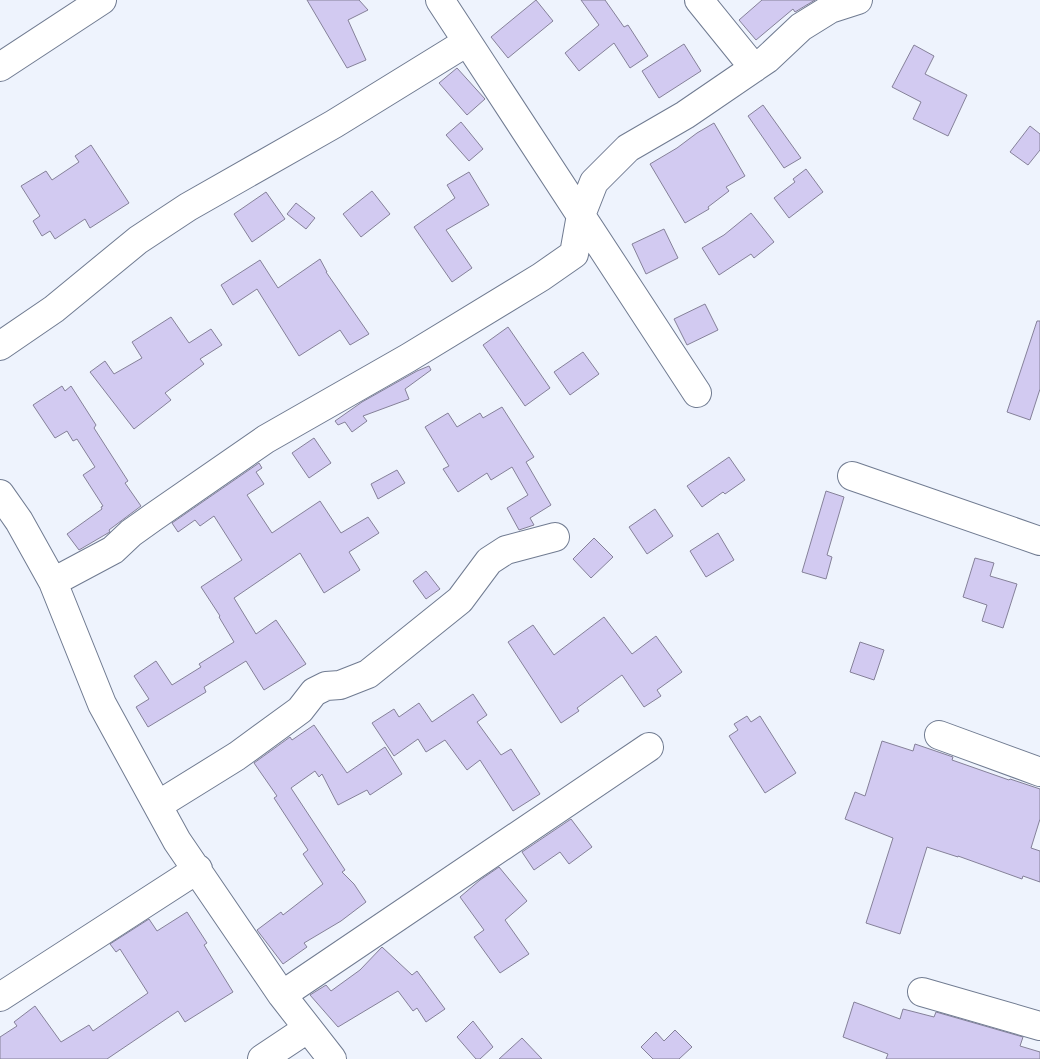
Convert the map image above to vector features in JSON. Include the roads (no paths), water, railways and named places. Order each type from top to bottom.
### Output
[{"type":"street","points":[[0,68],[102,0]]},
{"type":"street","points":[[440,0],[697,393]]},
{"type":"street","points":[[699,0],[754,68]]},
{"type":"street","points":[[53,582],[113,550],[145,523],[266,439],[408,358],[541,277],[574,254],[581,215],[594,182],[628,148],[684,115],[767,60],[802,27],[830,9],[858,0]]},
{"type":"street","points":[[0,346],[54,309],[138,240],[188,207],[334,124],[467,42]]},
{"type":"street","points":[[852,476],[1040,541]]},
{"type":"street","points":[[0,494],[19,522],[53,582],[102,704],[177,841],[198,869],[282,995],[332,1059]]},
{"type":"street","points":[[158,805],[237,756],[300,710],[314,692],[326,686],[340,685],[368,674],[460,600],[489,561],[506,550],[555,537]]},
{"type":"street","points":[[939,735],[1040,772]]},
{"type":"street","points":[[282,995],[649,747]]},
{"type":"street","points":[[0,997],[198,869]]},
{"type":"street","points":[[922,992],[1040,1026]]},
{"type":"street","points":[[262,1059],[307,1029]]}]
